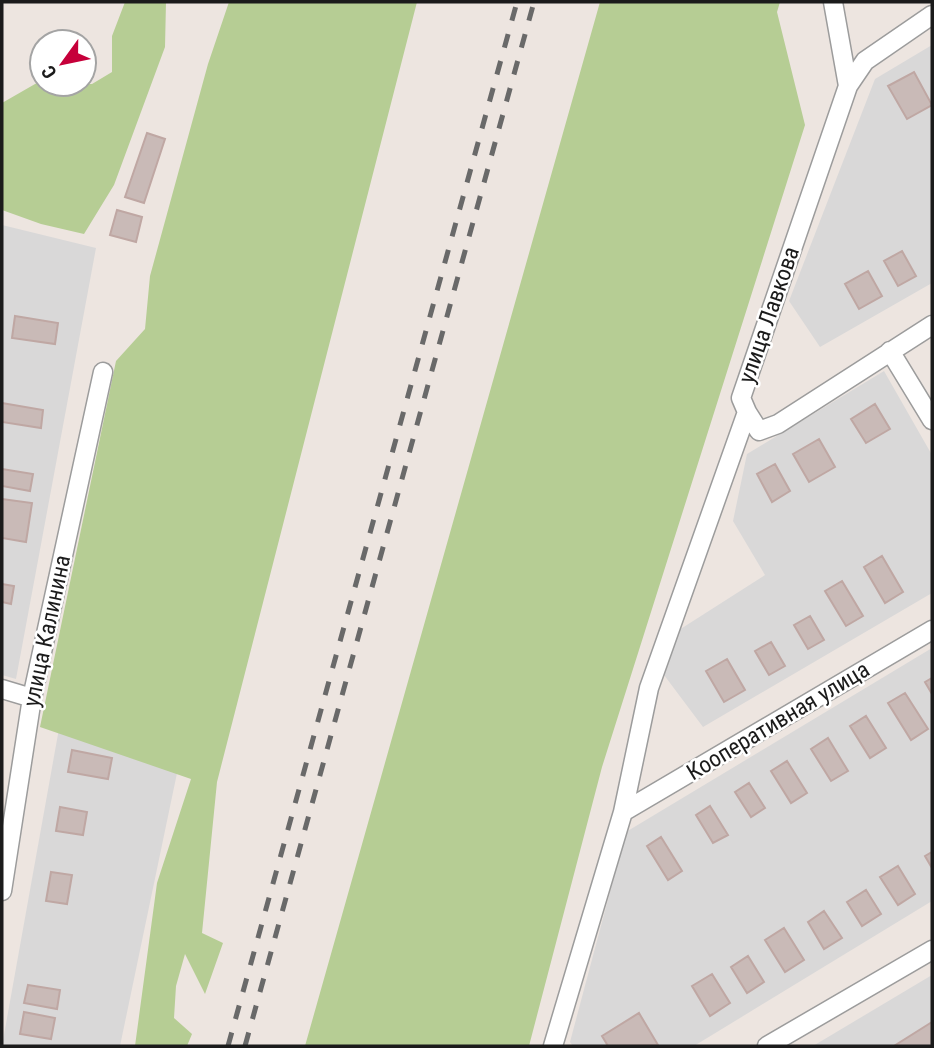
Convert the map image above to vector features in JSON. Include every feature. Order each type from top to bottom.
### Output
[{"type":"street","points":[[833,2],[848,86]]},
{"type":"street","name":"улица Лавкова","points":[[553,1046],[623,812],[649,688],[747,412],[741,398],[848,86],[865,61],[932,15]]},
{"type":"street","points":[[747,412],[759,431],[778,424],[932,325]]},
{"type":"street","points":[[890,351],[932,420]]},
{"type":"street","name":"улица Калинина","points":[[2,891],[32,698],[103,372]]},
{"type":"street","name":"Кооперативная улица","points":[[623,812],[932,630]]},
{"type":"street","points":[[2,689],[32,698]]},
{"type":"street","points":[[767,1046],[932,950]]},
{"type":"shaded area","points":[[932,45],[932,283],[820,347],[789,301],[875,79]]},
{"type":"shaded area","points":[[2,225],[96,248],[16,679],[2,675]]},
{"type":"shaded area","points":[[884,371],[932,455],[932,593],[703,727],[664,675],[679,630],[765,575],[733,521],[747,454]]},
{"type":"shaded area","points":[[932,648],[932,901],[694,1046],[573,1046],[570,1042],[626,832]]},
{"type":"shaded area","points":[[60,723],[181,754],[120,1046],[2,1046]]},
{"type":"shaded area","points":[[932,975],[932,1046],[813,1046]]},
{"type":"green space","points":[[125,2],[166,2],[165,47],[114,185],[84,234],[41,224],[2,210],[2,103],[28,88],[28,98],[98,98],[98,80],[112,72],[112,36]]},
{"type":"green space","points":[[229,2],[417,2],[217,782],[202,933],[223,943],[205,994],[185,954],[176,986],[174,1018],[192,1034],[187,1046],[135,1046],[157,883],[191,779],[40,727],[116,361],[145,329],[150,276],[208,64]]},
{"type":"green space","points":[[600,2],[780,2],[777,12],[805,125],[602,767],[529,1046],[305,1046]]},
{"type":"building","points":[[914,72],[932,105],[907,119],[888,86]]},
{"type":"building","points":[[147,133],[165,139],[144,203],[125,197]]},
{"type":"building","points":[[117,210],[142,217],[136,242],[110,235]]},
{"type":"building","points":[[902,251],[916,276],[898,286],[884,261]]},
{"type":"building","points":[[868,271],[882,296],[859,309],[845,284]]},
{"type":"building","points":[[15,316],[58,323],[55,344],[12,338]]},
{"type":"building","points":[[2,403],[43,410],[41,428],[2,422]]},
{"type":"building","points":[[875,404],[890,429],[866,443],[851,419]]},
{"type":"building","points":[[819,439],[835,467],[809,482],[793,454]]},
{"type":"building","points":[[775,464],[790,491],[772,502],[757,474]]},
{"type":"building","points":[[2,469],[33,474],[30,491],[2,486]]},
{"type":"building","points":[[2,499],[32,503],[26,542],[2,538]]},
{"type":"building","points":[[882,556],[903,592],[885,603],[864,567]]},
{"type":"building","points":[[842,581],[863,616],[846,626],[825,591]]},
{"type":"building","points":[[2,584],[14,586],[11,604],[2,602]]},
{"type":"building","points":[[810,616],[824,640],[808,649],[794,625]]},
{"type":"building","points":[[771,642],[785,666],[769,675],[755,651]]},
{"type":"building","points":[[727,659],[745,690],[724,702],[706,671]]},
{"type":"building","points":[[932,678],[932,694],[925,682]]},
{"type":"building","points":[[905,693],[928,729],[911,740],[888,703]]},
{"type":"building","points":[[866,716],[886,748],[870,758],[850,726]]},
{"type":"building","points":[[828,738],[848,771],[831,781],[811,749]]},
{"type":"building","points":[[72,750],[112,758],[108,779],[68,772]]},
{"type":"building","points":[[787,761],[807,793],[791,803],[771,771]]},
{"type":"building","points":[[749,783],[765,808],[751,817],[735,792]]},
{"type":"building","points":[[710,806],[728,835],[713,843],[696,815]]},
{"type":"building","points":[[60,807],[87,812],[83,835],[56,831]]},
{"type":"building","points":[[661,837],[682,871],[668,880],[647,846]]},
{"type":"building","points":[[932,852],[932,868],[925,856]]},
{"type":"building","points":[[898,866],[915,894],[898,905],[880,877]]},
{"type":"building","points":[[51,872],[72,875],[67,904],[46,901]]},
{"type":"building","points":[[866,890],[881,914],[862,926],[847,902]]},
{"type":"building","points":[[824,911],[842,938],[824,949],[808,922]]},
{"type":"building","points":[[784,928],[804,960],[785,972],[765,940]]},
{"type":"building","points":[[748,956],[764,982],[747,993],[731,967]]},
{"type":"building","points":[[712,974],[730,1003],[710,1016],[692,986]]},
{"type":"building","points":[[28,985],[60,990],[57,1009],[24,1003]]},
{"type":"building","points":[[24,1012],[55,1018],[51,1039],[20,1034]]},
{"type":"building","points":[[639,1013],[658,1045],[608,1046],[602,1036]]},
{"type":"building","points":[[932,1022],[932,1046],[894,1046]]},
{"type":"railway","points":[[228,1046],[517,2]]},
{"type":"railway","points":[[245,1046],[534,2]]}]
